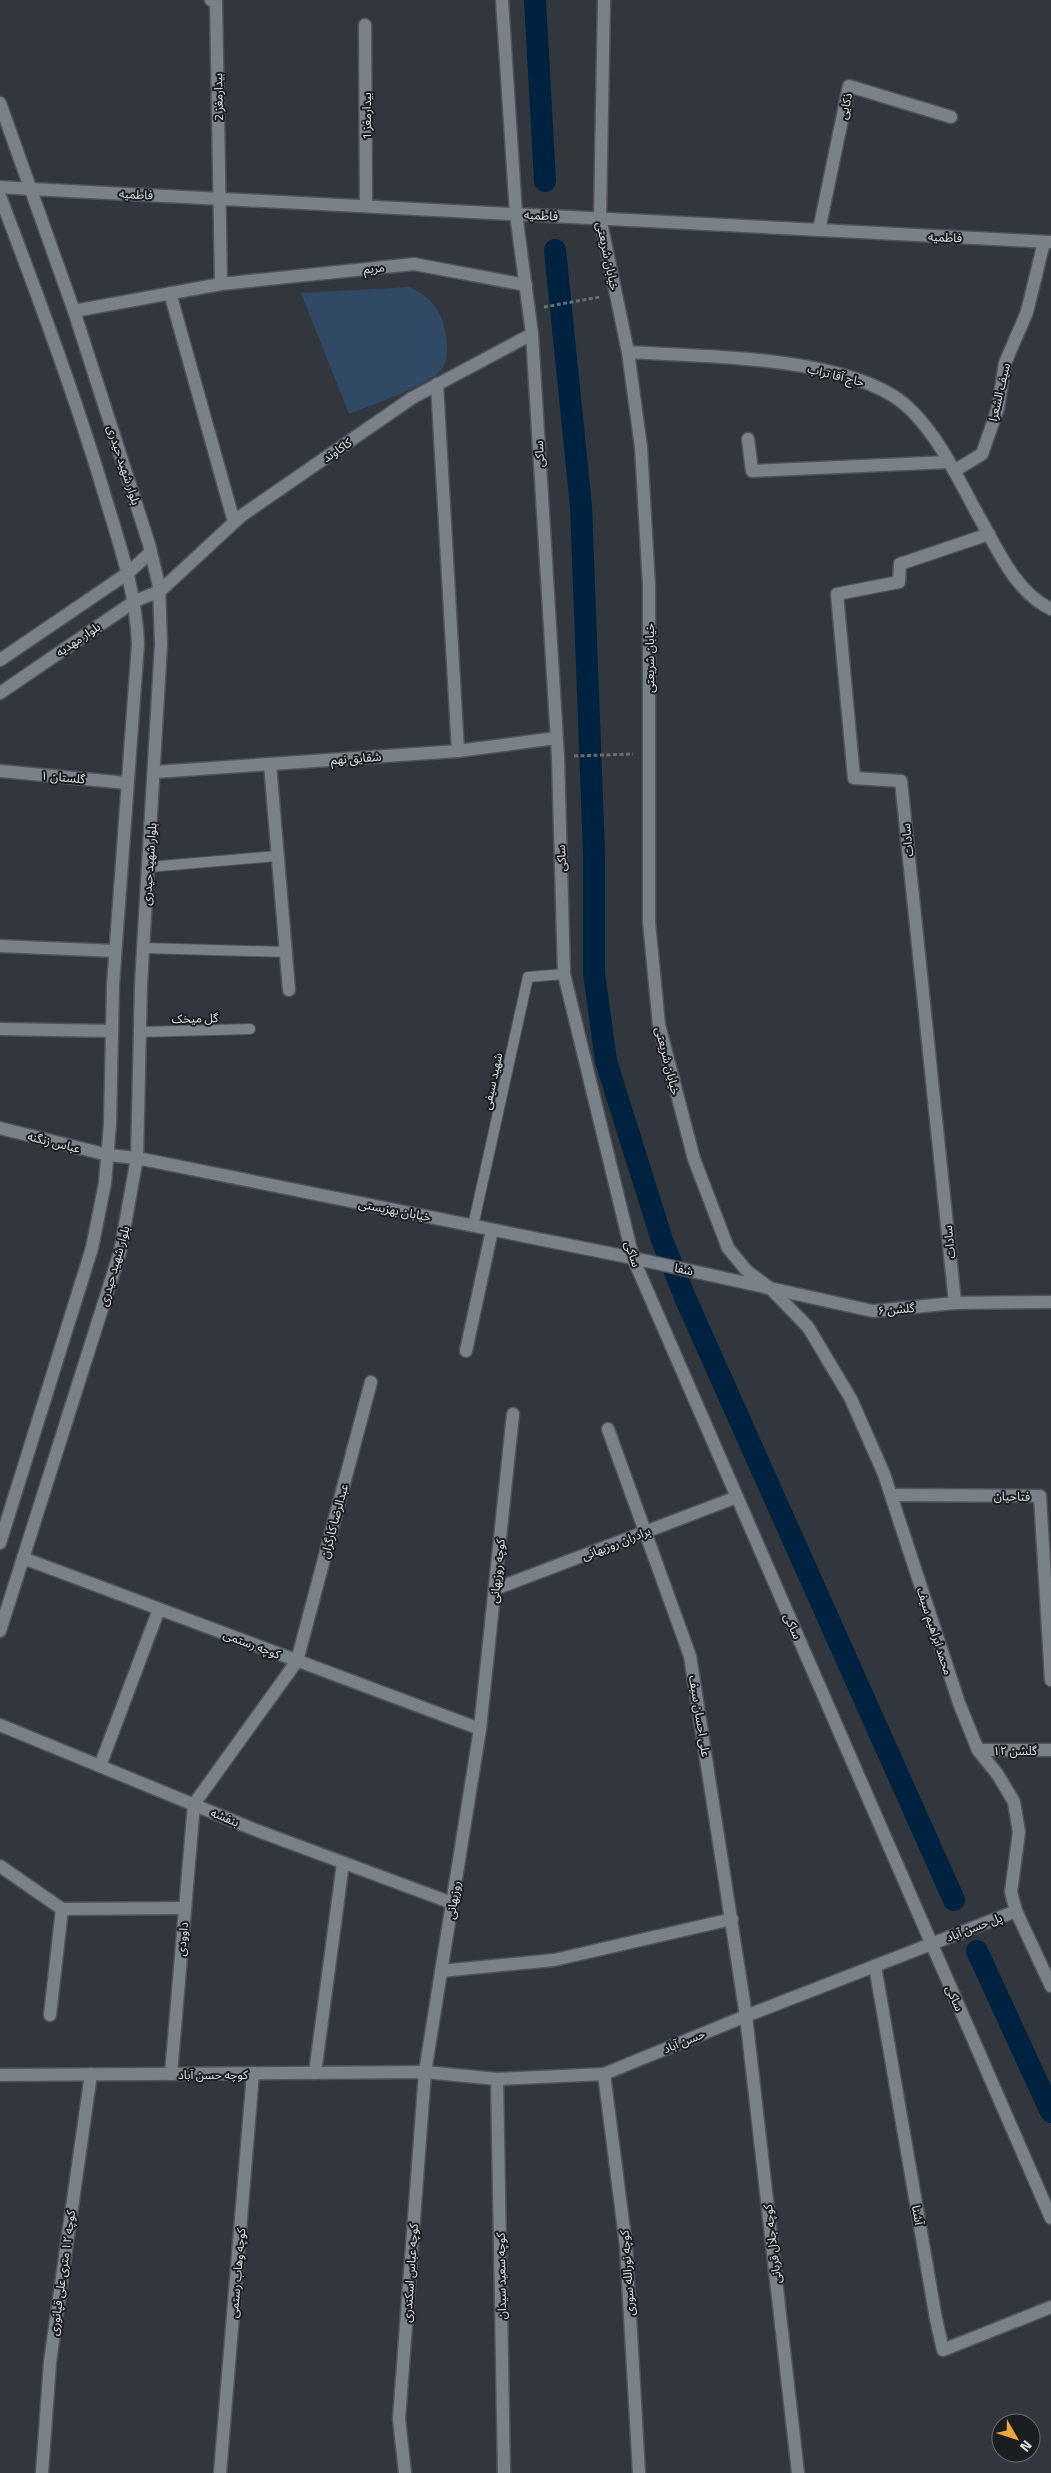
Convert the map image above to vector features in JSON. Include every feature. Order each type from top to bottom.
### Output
[{"type":"street","name":"بیدارمغز 2","points":[[211,0],[216,1],[221,199]]},
{"type":"street","name":"ساکی","points":[[502,0],[516,214],[532,334],[556,738],[564,974],[633,1258],[1051,2218]]},
{"type":"street","name":"خیابان شریعتی","points":[[604,0],[600,218],[628,352],[641,447],[649,586],[649,922],[659,1025],[694,1159],[728,1248],[747,1271],[771,1289]]},
{"type":"street","name":"بیدارمغز 1","points":[[365,25],[366,206]]},
{"type":"street","name":"ذکایی","points":[[819,230],[849,86],[951,117]]},
{"type":"street","name":"بلوار شهید حیدری","points":[[0,103],[74,311],[152,552],[160,592],[161,644],[155,772],[143,948],[137,1158],[120,1252],[0,1631]]},
{"type":"street","name":"فاطمیه","points":[[0,187],[1048,242]]},
{"type":"street","name":"بلوار شهید حیدری","points":[[0,196],[53,337],[91,450],[128,573],[134,601],[138,644],[115,951],[108,1156],[101,1213],[92,1248],[1,1538]]},
{"type":"street","points":[[221,199],[221,284]]},
{"type":"street","name":"سیف الشعرا","points":[[952,467],[982,454],[998,408],[1005,363],[1027,312],[1048,242]]},
{"type":"street","name":"مریم","points":[[74,311],[221,284],[414,264],[526,285]]},
{"type":"street","points":[[170,292],[234,522]]},
{"type":"street","name":"کاکاوند","points":[[160,592],[234,522],[412,398],[532,334]]},
{"type":"street","name":"حاج آقا تراب","points":[[628,352],[779,363],[852,377],[884,389],[910,409],[936,438],[989,534],[1022,586],[1051,609]]},
{"type":"street","points":[[437,384],[458,751]]},
{"type":"street","points":[[748,439],[752,470],[952,467]]},
{"type":"street","name":"سادات","points":[[955,1303],[901,781],[854,778],[837,594],[899,582],[900,564],[989,534]]},
{"type":"street","points":[[0,660],[128,573],[152,552]]},
{"type":"street","name":"بلوار مهدیه","points":[[0,693],[134,601],[160,592]]},
{"type":"street","name":"شقایق نهم","points":[[155,772],[458,751],[556,738]]},
{"type":"street","points":[[270,764],[289,990]]},
{"type":"street","name":"گلستان ۱","points":[[0,771],[127,783]]},
{"type":"street","points":[[0,946],[115,951]]},
{"type":"street","points":[[0,1029],[112,1031]]},
{"type":"street","name":"عباس زنگنه","points":[[0,1128],[108,1156],[137,1158]]},
{"type":"street","name":"خیابان بهزیستی","points":[[137,1158],[653,1263]]},
{"type":"street","points":[[466,1351],[492,1230]]},
{"type":"street","name":"شفا","points":[[653,1263],[715,1276]]},
{"type":"street","name":"گلشن ۶","points":[[715,1276],[873,1311],[955,1303],[1051,1302]]},
{"type":"street","name":"محمد ابراهیم سیف","points":[[771,1289],[808,1327],[851,1400],[884,1474],[959,1704],[978,1750],[998,1775],[1014,1802],[1019,1832],[1011,1892],[1016,1911],[1051,1986]]},
{"type":"street","name":"عبدالرضا کارگران","points":[[297,1661],[371,1382]]},
{"type":"street","name":"کوچه روزبهانی","points":[[480,1729],[513,1414]]},
{"type":"street","name":"علی احسان سیف","points":[[608,1429],[690,1656],[746,2016]]},
{"type":"street","name":"فتاحیان","points":[[891,1495],[1040,1496],[1051,1680]]},
{"type":"street","name":"برادران روزبهانی","points":[[495,1589],[737,1497]]},
{"type":"street","name":"کوچه رستمی","points":[[23,1558],[480,1729]]},
{"type":"street","points":[[100,1766],[159,1609]]},
{"type":"street","points":[[194,1804],[297,1661]]},
{"type":"street","name":"بنفشه","points":[[0,1725],[343,1863],[452,1903]]},
{"type":"street","name":"روزبهانی","points":[[425,2072],[480,1729]]},
{"type":"street","name":"گلشن ۱۲","points":[[978,1750],[1051,1750]]},
{"type":"street","name":"داوودی","points":[[171,2074],[194,1804]]},
{"type":"street","points":[[315,2073],[343,1863]]},
{"type":"street","points":[[0,1866],[62,1910],[185,1908]]},
{"type":"street","points":[[50,2015],[62,1910]]},
{"type":"street","name":"پل حسن آباد","points":[[931,1944],[1016,1911]]},
{"type":"street","points":[[442,1971],[554,1960],[732,1919]]},
{"type":"street","name":"حسن آباد","points":[[425,2072],[497,2079],[604,2074],[931,1944]]},
{"type":"street","name":"آشنا","points":[[875,1966],[936,2319],[944,2350],[1051,2307]]},
{"type":"street","name":"کوچه جلال قربانی","points":[[746,2016],[798,2473]]},
{"type":"street","name":"کوچه حسن آباد","points":[[0,2075],[425,2072]]},
{"type":"street","name":"کوچه عباس اسکندری","points":[[406,2473],[399,2419],[425,2072]]},
{"type":"street","name":"کوچه وهاب رستمی","points":[[220,2473],[253,2073]]},
{"type":"street","name":"کوچه ۱۲ متری علی قپانوری","points":[[42,2473],[50,2362],[91,2074]]},
{"type":"street","name":"کوچه نورالله سوری","points":[[604,2074],[626,2246],[639,2473]]},
{"type":"street","name":"کوچه سعید سیدان","points":[[497,2079],[504,2473]]},
{"type":"lane","points":[[149,867],[277,856]]},
{"type":"lane","points":[[143,948],[286,952]]},
{"type":"lane","name":"شهید سیفی","points":[[473,1226],[528,977],[564,974]]},
{"type":"lane","name":"گل میخک","points":[[140,1032],[250,1029]]},
{"type":"path","points":[[553,306],[592,298]]},
{"type":"path","points":[[574,756],[626,754]]},
{"type":"shaded area","points":[[410,287],[428,299],[441,316],[447,346],[447,357],[443,367],[433,377],[423,383],[349,414],[301,293]]},
{"type":"waterway","points":[[535,0],[545,181]]},
{"type":"waterway","points":[[555,250],[581,506],[594,853],[594,973],[606,1061],[662,1240],[687,1302],[954,1900]]},
{"type":"waterway","points":[[977,1951],[1051,2112]]}]
